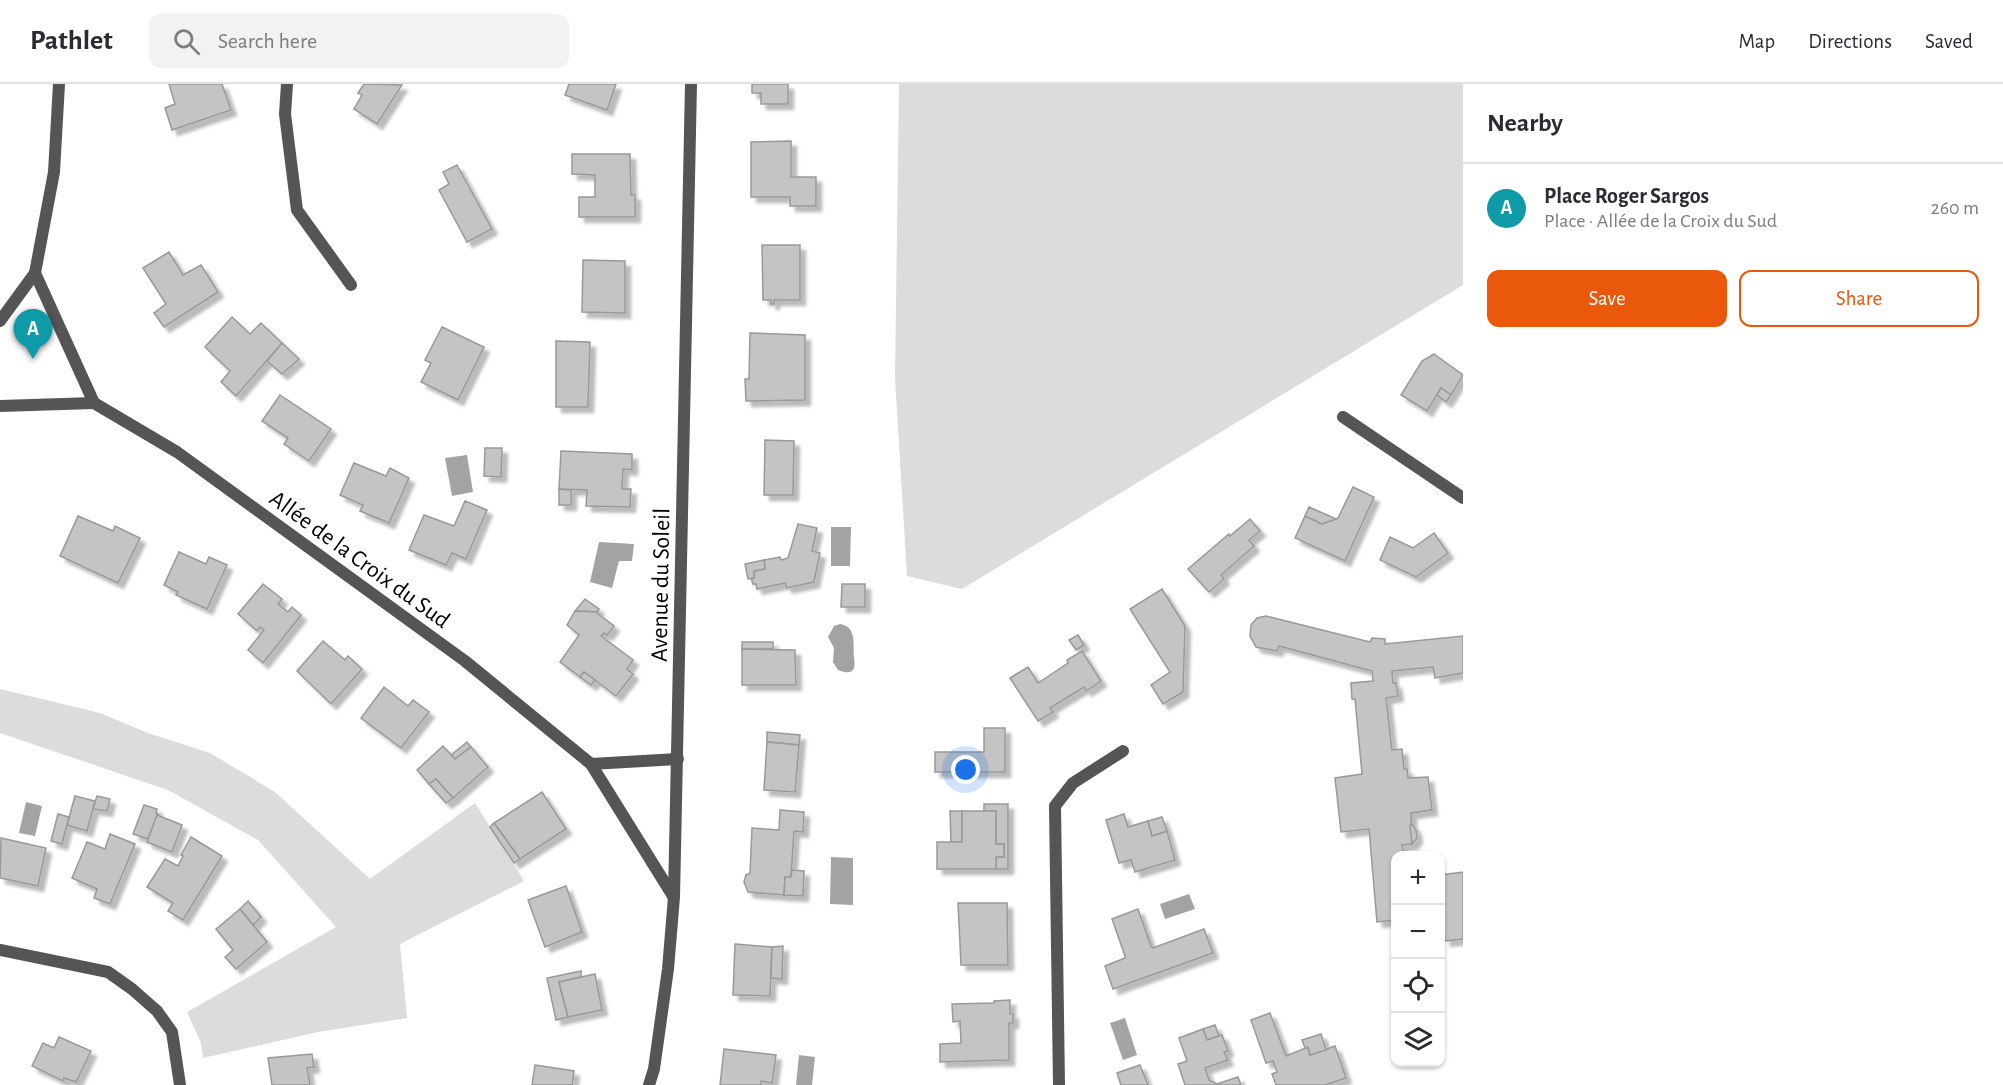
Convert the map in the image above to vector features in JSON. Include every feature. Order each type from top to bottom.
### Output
[{"type":"street","points":[[0,321],[36,273],[54,172],[59,84]]},
{"type":"street","points":[[287,84],[285,114],[297,210],[351,285]]},
{"type":"street","name":"Avenue du Soleil","points":[[649,1085],[654,1069],[668,969],[674,897],[691,84]]},
{"type":"street","points":[[0,406],[94,403],[36,273]]},
{"type":"street","name":"Allée de la Croix du Sud","points":[[94,403],[177,452],[465,661],[591,764],[674,897]]},
{"type":"street","points":[[1343,417],[1463,498]]},
{"type":"street","points":[[1059,1085],[1055,806],[1073,783],[1123,751]]},
{"type":"street","points":[[591,764],[678,759]]},
{"type":"street","points":[[0,950],[108,972],[132,988],[157,1011],[172,1032],[180,1085]]},
{"type":"shaded area","points":[[899,84],[1463,84],[1463,285],[962,589],[907,576],[895,378]]},
{"type":"shaded area","points":[[467,455],[473,492],[452,496],[445,458]]},
{"type":"shaded area","points":[[831,527],[851,527],[850,566],[831,566]]},
{"type":"shaded area","points":[[599,542],[634,544],[632,561],[619,561],[612,588],[590,582]]},
{"type":"shaded area","points":[[840,624],[852,632],[854,668],[850,672],[838,670],[833,662],[834,648],[828,637],[834,626]]},
{"type":"shaded area","points":[[0,689],[100,713],[148,733],[210,753],[275,792],[370,879],[475,803],[524,881],[400,944],[407,1018],[318,1032],[203,1058],[201,1043],[187,1012],[336,927],[258,840],[168,790],[0,733]]},
{"type":"shaded area","points":[[26,802],[42,806],[35,836],[19,833]]},
{"type":"shaded area","points":[[831,857],[853,858],[853,905],[830,904]]},
{"type":"shaded area","points":[[1189,894],[1195,909],[1165,919],[1160,904]]},
{"type":"shaded area","points":[[1125,1018],[1137,1055],[1123,1060],[1110,1023]]},
{"type":"shaded area","points":[[799,1055],[815,1057],[812,1085],[796,1085]]},
{"type":"building","points":[[169,84],[222,84],[231,110],[172,130],[165,108],[175,104]]},
{"type":"building","points":[[364,84],[402,85],[377,124],[354,109],[362,95],[358,93]]},
{"type":"building","points":[[569,84],[616,84],[607,110],[565,95]]},
{"type":"building","points":[[752,84],[788,84],[788,104],[761,104],[761,93],[752,93]]},
{"type":"building","points":[[791,141],[791,177],[816,177],[816,206],[790,206],[790,197],[751,197],[751,142]]},
{"type":"building","points":[[572,154],[630,154],[631,195],[635,195],[635,217],[579,217],[579,197],[595,197],[595,175],[572,174]]},
{"type":"building","points":[[457,165],[492,229],[467,242],[439,190],[449,184],[443,172]]},
{"type":"building","points":[[762,245],[800,245],[800,300],[774,300],[774,304],[771,304],[771,300],[763,300]]},
{"type":"building","points":[[169,252],[183,275],[201,265],[218,292],[164,327],[154,313],[166,304],[143,268]]},
{"type":"building","points":[[583,260],[625,261],[625,313],[582,312]]},
{"type":"building","points":[[232,317],[250,334],[261,323],[282,343],[236,396],[221,382],[230,371],[205,347]]},
{"type":"building","points":[[442,327],[484,347],[458,400],[421,382],[431,363],[425,360]]},
{"type":"building","points":[[750,333],[805,335],[805,400],[746,401],[745,379],[749,379]]},
{"type":"building","points":[[556,341],[590,342],[588,407],[556,407]]},
{"type":"building","points":[[282,343],[299,359],[282,374],[267,361]]},
{"type":"building","points":[[1434,354],[1463,375],[1451,395],[1441,388],[1427,411],[1401,395],[1422,361]]},
{"type":"building","points":[[1441,388],[1451,395],[1446,402],[1437,395]]},
{"type":"building","points":[[280,395],[331,429],[309,461],[284,444],[288,438],[262,421]]},
{"type":"building","points":[[765,440],[794,441],[793,495],[764,495]]},
{"type":"building","points":[[485,448],[502,448],[501,477],[484,476]]},
{"type":"building","points":[[561,451],[632,454],[632,470],[623,469],[622,489],[631,489],[630,507],[586,506],[587,490],[559,489]]},
{"type":"building","points":[[354,463],[386,476],[390,468],[409,478],[389,523],[360,511],[363,505],[340,495]]},
{"type":"building","points":[[1353,487],[1374,497],[1345,561],[1295,538],[1305,516],[1322,524],[1338,518]]},
{"type":"building","points":[[559,489],[571,490],[571,505],[559,505]]},
{"type":"building","points":[[465,501],[487,510],[466,559],[452,553],[446,565],[409,550],[424,515],[454,526]]},
{"type":"building","points":[[1309,507],[1336,519],[1322,524],[1305,516]]},
{"type":"building","points":[[78,516],[113,531],[115,526],[140,538],[118,583],[60,556]]},
{"type":"building","points":[[1250,519],[1260,531],[1249,540],[1254,546],[1221,575],[1224,579],[1209,592],[1188,569]]},
{"type":"building","points":[[798,524],[817,528],[812,551],[820,553],[814,582],[787,588],[785,583],[757,589],[751,578],[754,578],[754,571],[765,569],[764,560],[788,558]]},
{"type":"building","points":[[1434,533],[1448,553],[1416,577],[1380,560],[1390,537],[1413,548]]},
{"type":"building","points":[[179,552],[206,564],[209,557],[227,565],[207,609],[176,595],[178,592],[164,585]]},
{"type":"building","points":[[764,560],[765,569],[754,571],[754,578],[748,579],[745,564]]},
{"type":"building","points":[[263,584],[282,599],[278,604],[288,612],[292,607],[301,615],[263,663],[248,650],[264,630],[260,627],[257,631],[238,614]]},
{"type":"building","points":[[842,584],[865,584],[865,607],[841,607]]},
{"type":"building","points":[[1162,589],[1185,626],[1183,692],[1163,704],[1151,685],[1170,672],[1130,609]]},
{"type":"building","points":[[585,599],[599,609],[597,612],[575,611]]},
{"type":"building","points":[[575,611],[597,612],[614,626],[607,635],[604,633],[601,636],[633,660],[627,669],[633,674],[616,696],[584,672],[580,677],[560,662],[579,635],[567,625]]},
{"type":"building","points":[[1266,616],[1370,642],[1372,638],[1385,639],[1385,644],[1463,636],[1463,673],[1435,678],[1433,667],[1392,671],[1393,683],[1396,683],[1398,696],[1386,698],[1392,750],[1402,749],[1404,769],[1407,769],[1408,778],[1428,777],[1432,810],[1411,813],[1412,844],[1402,845],[1403,851],[1391,851],[1391,921],[1377,922],[1369,829],[1341,832],[1335,778],[1362,774],[1355,699],[1352,699],[1351,683],[1373,681],[1372,671],[1279,646],[1277,651],[1256,647],[1250,636],[1251,625],[1257,618]]},
{"type":"building","points":[[1078,635],[1084,645],[1076,650],[1069,640]]},
{"type":"building","points":[[323,641],[345,660],[348,656],[362,669],[331,704],[297,671]]},
{"type":"building","points":[[742,642],[773,642],[773,649],[742,649]]},
{"type":"building","points":[[742,649],[795,650],[796,685],[742,685]]},
{"type":"building","points":[[1082,651],[1101,681],[1086,691],[1084,687],[1050,708],[1053,712],[1038,721],[1010,678],[1028,667],[1038,683]]},
{"type":"building","points":[[584,672],[595,680],[591,685],[580,677]]},
{"type":"building","points":[[384,687],[408,706],[413,700],[429,712],[401,748],[361,718]]},
{"type":"building","points":[[984,728],[1005,728],[1005,772],[935,772],[935,752],[984,752]]},
{"type":"building","points":[[767,732],[800,735],[799,745],[767,742]]},
{"type":"building","points":[[467,742],[471,747],[455,759],[451,755]]},
{"type":"building","points":[[767,742],[799,745],[795,792],[764,790]]},
{"type":"building","points":[[443,746],[455,759],[471,747],[488,767],[453,798],[436,779],[429,784],[417,770]]},
{"type":"building","points":[[436,779],[453,798],[446,803],[429,784]]},
{"type":"building","points":[[542,792],[566,829],[520,859],[494,823]]},
{"type":"building","points":[[75,796],[95,801],[87,831],[67,825]]},
{"type":"building","points":[[97,796],[110,799],[107,811],[93,809]]},
{"type":"building","points":[[984,804],[1008,804],[1008,869],[996,869],[996,857],[1004,857],[1004,844],[996,844],[996,811],[984,811]]},
{"type":"building","points":[[144,805],[157,809],[158,814],[148,839],[133,834]]},
{"type":"building","points":[[780,810],[804,812],[803,832],[794,831],[791,877],[785,877],[784,895],[748,892],[744,882],[746,875],[750,873],[752,828],[779,830]]},
{"type":"building","points":[[950,811],[962,811],[962,842],[951,842]]},
{"type":"building","points":[[962,811],[996,811],[996,844],[1004,844],[1004,857],[996,857],[996,869],[937,869],[937,842],[962,842]]},
{"type":"building","points":[[58,814],[69,817],[62,844],[51,841]]},
{"type":"building","points":[[1124,814],[1128,827],[1148,821],[1152,836],[1167,831],[1175,860],[1135,872],[1131,860],[1119,863],[1106,820]]},
{"type":"building","points":[[157,815],[182,825],[172,852],[147,842]]},
{"type":"building","points":[[1162,817],[1167,831],[1152,836],[1148,821]]},
{"type":"building","points":[[494,823],[520,859],[514,863],[490,827]]},
{"type":"building","points":[[1412,824],[1417,838],[1412,844],[1410,825]]},
{"type":"building","points":[[110,834],[135,844],[110,904],[94,898],[97,889],[72,878],[87,842],[105,849]]},
{"type":"building","points":[[191,837],[222,856],[183,920],[168,911],[173,903],[147,887],[165,859],[178,866]]},
{"type":"building","points":[[1,838],[46,848],[38,886],[0,878]]},
{"type":"building","points":[[792,870],[804,871],[803,896],[784,895],[785,877],[791,877]]},
{"type":"building","points":[[1463,872],[1463,939],[1445,941],[1445,874]]},
{"type":"building","points":[[566,886],[582,932],[545,947],[528,900]]},
{"type":"building","points":[[248,901],[261,917],[253,925],[240,909]]},
{"type":"building","points":[[958,903],[1007,903],[1008,965],[961,965]]},
{"type":"building","points":[[240,909],[267,942],[236,969],[225,957],[233,950],[216,929]]},
{"type":"building","points":[[1138,909],[1153,948],[1204,929],[1213,953],[1113,989],[1105,966],[1125,956],[1112,919]]},
{"type":"building","points":[[735,944],[772,947],[770,996],[733,995]]},
{"type":"building","points":[[783,946],[782,979],[771,978],[772,947]]},
{"type":"building","points":[[581,971],[581,977],[559,982],[568,1017],[556,1020],[547,978]]},
{"type":"building","points":[[595,974],[602,1010],[568,1017],[559,982]]},
{"type":"building","points":[[1010,1000],[1010,1014],[1013,1014],[1013,1023],[1009,1023],[1009,1060],[940,1062],[940,1044],[961,1043],[960,1021],[953,1022],[952,1004],[994,1003],[994,1001]]},
{"type":"building","points":[[1270,1013],[1286,1056],[1308,1047],[1310,1055],[1335,1046],[1346,1078],[1325,1085],[1276,1085],[1272,1074],[1277,1072],[1273,1061],[1266,1063],[1251,1020]]},
{"type":"building","points":[[1215,1025],[1219,1036],[1207,1040],[1203,1029]]},
{"type":"building","points":[[1203,1029],[1207,1040],[1222,1035],[1228,1051],[1224,1052],[1228,1060],[1205,1068],[1209,1080],[1217,1084],[1238,1077],[1241,1085],[1185,1085],[1178,1064],[1187,1061],[1179,1038]]},
{"type":"building","points":[[1321,1034],[1326,1050],[1310,1055],[1308,1047],[1305,1048],[1302,1040]]},
{"type":"building","points":[[59,1037],[91,1051],[76,1082],[64,1078],[63,1081],[32,1066],[43,1043],[54,1048]]},
{"type":"building","points":[[724,1049],[776,1055],[772,1083],[761,1081],[761,1085],[720,1085]]},
{"type":"building","points":[[312,1054],[314,1067],[307,1068],[310,1085],[272,1085],[268,1058]]},
{"type":"building","points":[[535,1065],[574,1071],[572,1085],[532,1085]]},
{"type":"building","points":[[1140,1065],[1148,1085],[1121,1085],[1117,1073]]},
{"type":"place","name":"Place Roger Sargos","points":[[33,359]]}]
